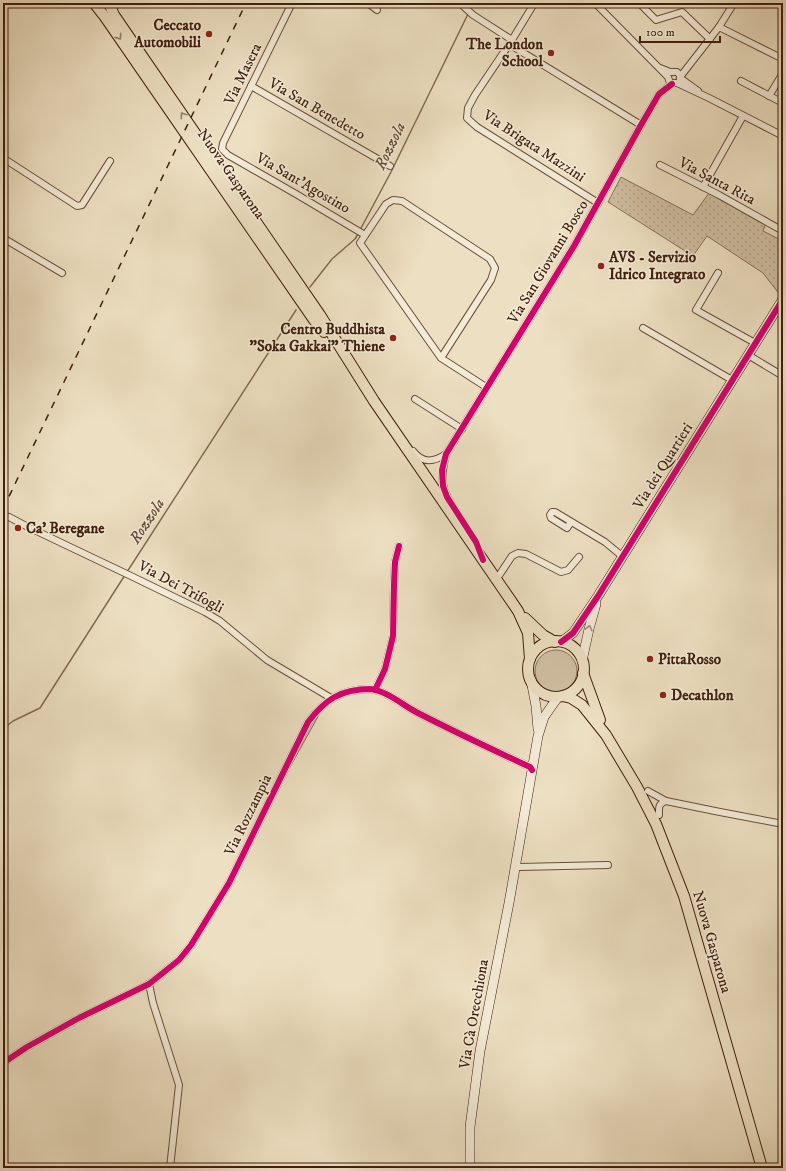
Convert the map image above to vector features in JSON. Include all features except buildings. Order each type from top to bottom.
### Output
[{"type":"main road","name":"Nuova Gasparona","points":[[108,3],[114,15],[320,315],[374,401],[518,611],[537,630],[558,642],[567,644],[576,651],[582,661],[584,673],[596,712],[606,735]]},
{"type":"main road","name":"Nuova Gasparona","points":[[98,4],[314,320],[345,356]]},
{"type":"main road","points":[[98,4],[114,15]]},
{"type":"main road","name":"Via dei Quartieri","points":[[558,642],[573,633],[598,596],[783,299]]},
{"type":"main road","name":"Via dei Quartieri","points":[[582,661],[598,596]]},
{"type":"main road","name":"Nuova Gasparona","points":[[518,611],[528,633],[531,652],[529,673],[537,690],[552,697],[571,698],[582,705],[590,713],[606,735],[640,792],[656,824],[679,881],[762,1168]]},
{"type":"main road","points":[[530,659],[540,647],[545,644],[558,642]]},
{"type":"main road","points":[[560,697],[571,693],[577,688],[584,673]]},
{"type":"main road","name":"Via Cà Orecchiona","points":[[531,680],[536,706],[538,736]]},
{"type":"main road","name":"Via Cà Orecchiona","points":[[470,1168],[470,1127],[480,1051],[516,866],[538,736],[544,717],[560,697]]},
{"type":"street","name":"Via Masera","points":[[228,155],[222,149],[223,143],[292,3]]},
{"type":"street","points":[[368,3],[377,10]]},
{"type":"street","name":"Via Brigata Mazzini","points":[[531,3],[532,7],[511,42],[475,95],[468,108],[467,118],[477,127],[598,203]]},
{"type":"street","points":[[595,3],[657,67],[670,75],[679,73],[678,81]]},
{"type":"street","points":[[639,3],[656,20],[682,12],[710,38]]},
{"type":"street","name":"Via San Giovanni Bosco","points":[[446,454],[570,252],[659,94],[678,81],[719,27],[734,3]]},
{"type":"street","points":[[462,5],[472,15],[511,42],[641,126]]},
{"type":"street","points":[[719,27],[783,59]]},
{"type":"street","name":"Via San Giovanni Bosco","points":[[670,75],[692,63]]},
{"type":"street","points":[[769,96],[783,73]]},
{"type":"street","points":[[670,75],[669,82],[678,81],[783,136]]},
{"type":"street","points":[[659,94],[670,75]]},
{"type":"street","points":[[741,81],[783,103]]},
{"type":"street","name":"Via San Benedetto","points":[[251,86],[390,166]]},
{"type":"street","points":[[703,187],[743,116]]},
{"type":"street","name":"Via Sant'Agostino","points":[[228,155],[361,232]]},
{"type":"street","points":[[3,158],[77,206],[82,205],[110,161]]},
{"type":"street","name":"Via Santa Rita","points":[[660,165],[783,231]]},
{"type":"street","points":[[440,358],[491,280],[495,268],[490,259],[402,201],[394,200],[386,204],[361,232],[360,243],[440,358],[486,388]]},
{"type":"street","points":[[3,238],[62,273]]},
{"type":"street","points":[[718,273],[696,310],[755,343]]},
{"type":"street","points":[[643,328],[732,380]]},
{"type":"street","points":[[748,355],[783,376]]},
{"type":"street","points":[[416,399],[462,429]]},
{"type":"street","points":[[374,401],[389,416],[417,456],[428,461],[437,460],[446,454]]},
{"type":"street","points":[[446,454],[442,470],[443,486],[447,497],[476,542],[483,560]]},
{"type":"street","name":"Via Dei Trifogli","points":[[9,517],[215,618],[267,660],[331,698]]},
{"type":"street","points":[[571,522],[605,542],[622,556]]},
{"type":"street","points":[[399,546],[395,562],[394,636],[385,669],[376,690],[428,718],[530,767],[532,770]]},
{"type":"street","points":[[496,580],[512,556],[516,554],[526,554],[561,572],[568,570],[579,557]]},
{"type":"street","name":"Via Rozzampia","points":[[3,1063],[27,1047],[73,1022],[149,984],[179,960],[191,945],[229,883],[308,722],[325,702],[331,698],[353,691],[376,690]]},
{"type":"street","points":[[648,790],[666,801],[783,824]]},
{"type":"street","points":[[659,815],[660,804],[666,801]]},
{"type":"street","points":[[516,866],[608,865]]},
{"type":"street","points":[[149,984],[179,1085],[170,1168]]},
{"type":"shaded area","points":[[621,177],[693,215],[709,193],[766,223],[763,231],[783,241],[783,289],[780,295],[763,273],[707,236],[693,256],[608,202]]},
{"type":"shaded area","points":[[552,650],[560,650],[568,653],[574,659],[577,671],[574,683],[568,689],[560,692],[552,692],[544,689],[538,683],[535,675],[535,667],[538,659],[544,653]]},
{"type":"shaded area","points":[[320,713],[270,803],[306,730]]},
{"type":"waterway","name":"Rozzola","points":[[470,10],[473,3]]},
{"type":"waterway","name":"Rozzola","points":[[360,230],[391,172],[468,14]]},
{"type":"waterway","name":"Rozzola","points":[[310,287],[332,259],[355,239],[358,234]]},
{"type":"waterway","name":"Rozzola","points":[[127,572],[296,310]]},
{"type":"waterway","name":"Rozzola","points":[[3,729],[13,721],[40,708],[125,575]]},
{"type":"railway","points":[[3,509],[246,3]]},
{"type":"cycle path","points":[[483,560],[476,542],[447,497],[443,486],[442,470],[446,454],[574,246],[659,94],[672,84]]},
{"type":"cycle path","points":[[561,642],[573,633],[598,596],[783,299]]},
{"type":"cycle path","points":[[375,690],[385,669],[393,636],[395,562],[399,546]]},
{"type":"cycle path","points":[[3,1063],[27,1047],[79,1018],[149,984],[179,960],[191,945],[229,883],[308,722],[314,714],[334,697],[350,691],[359,690],[370,689],[382,692],[416,712],[530,767],[532,770]]},
{"type":"place","name":"Ceccato Automobili","points":[[209,34]]},
{"type":"place","name":"The London School","points":[[551,53]]},
{"type":"place","name":"AVS - Servizio Idrico Integrato","points":[[601,266]]},
{"type":"place","name":"Centro Buddhista \"Soka Gakkai\" Thiene","points":[[393,338]]},
{"type":"place","name":"Ca' Beregane","points":[[18,528]]},
{"type":"place","name":"PittaRosso","points":[[650,659]]},
{"type":"place","name":"Decathlon","points":[[663,695]]}]
